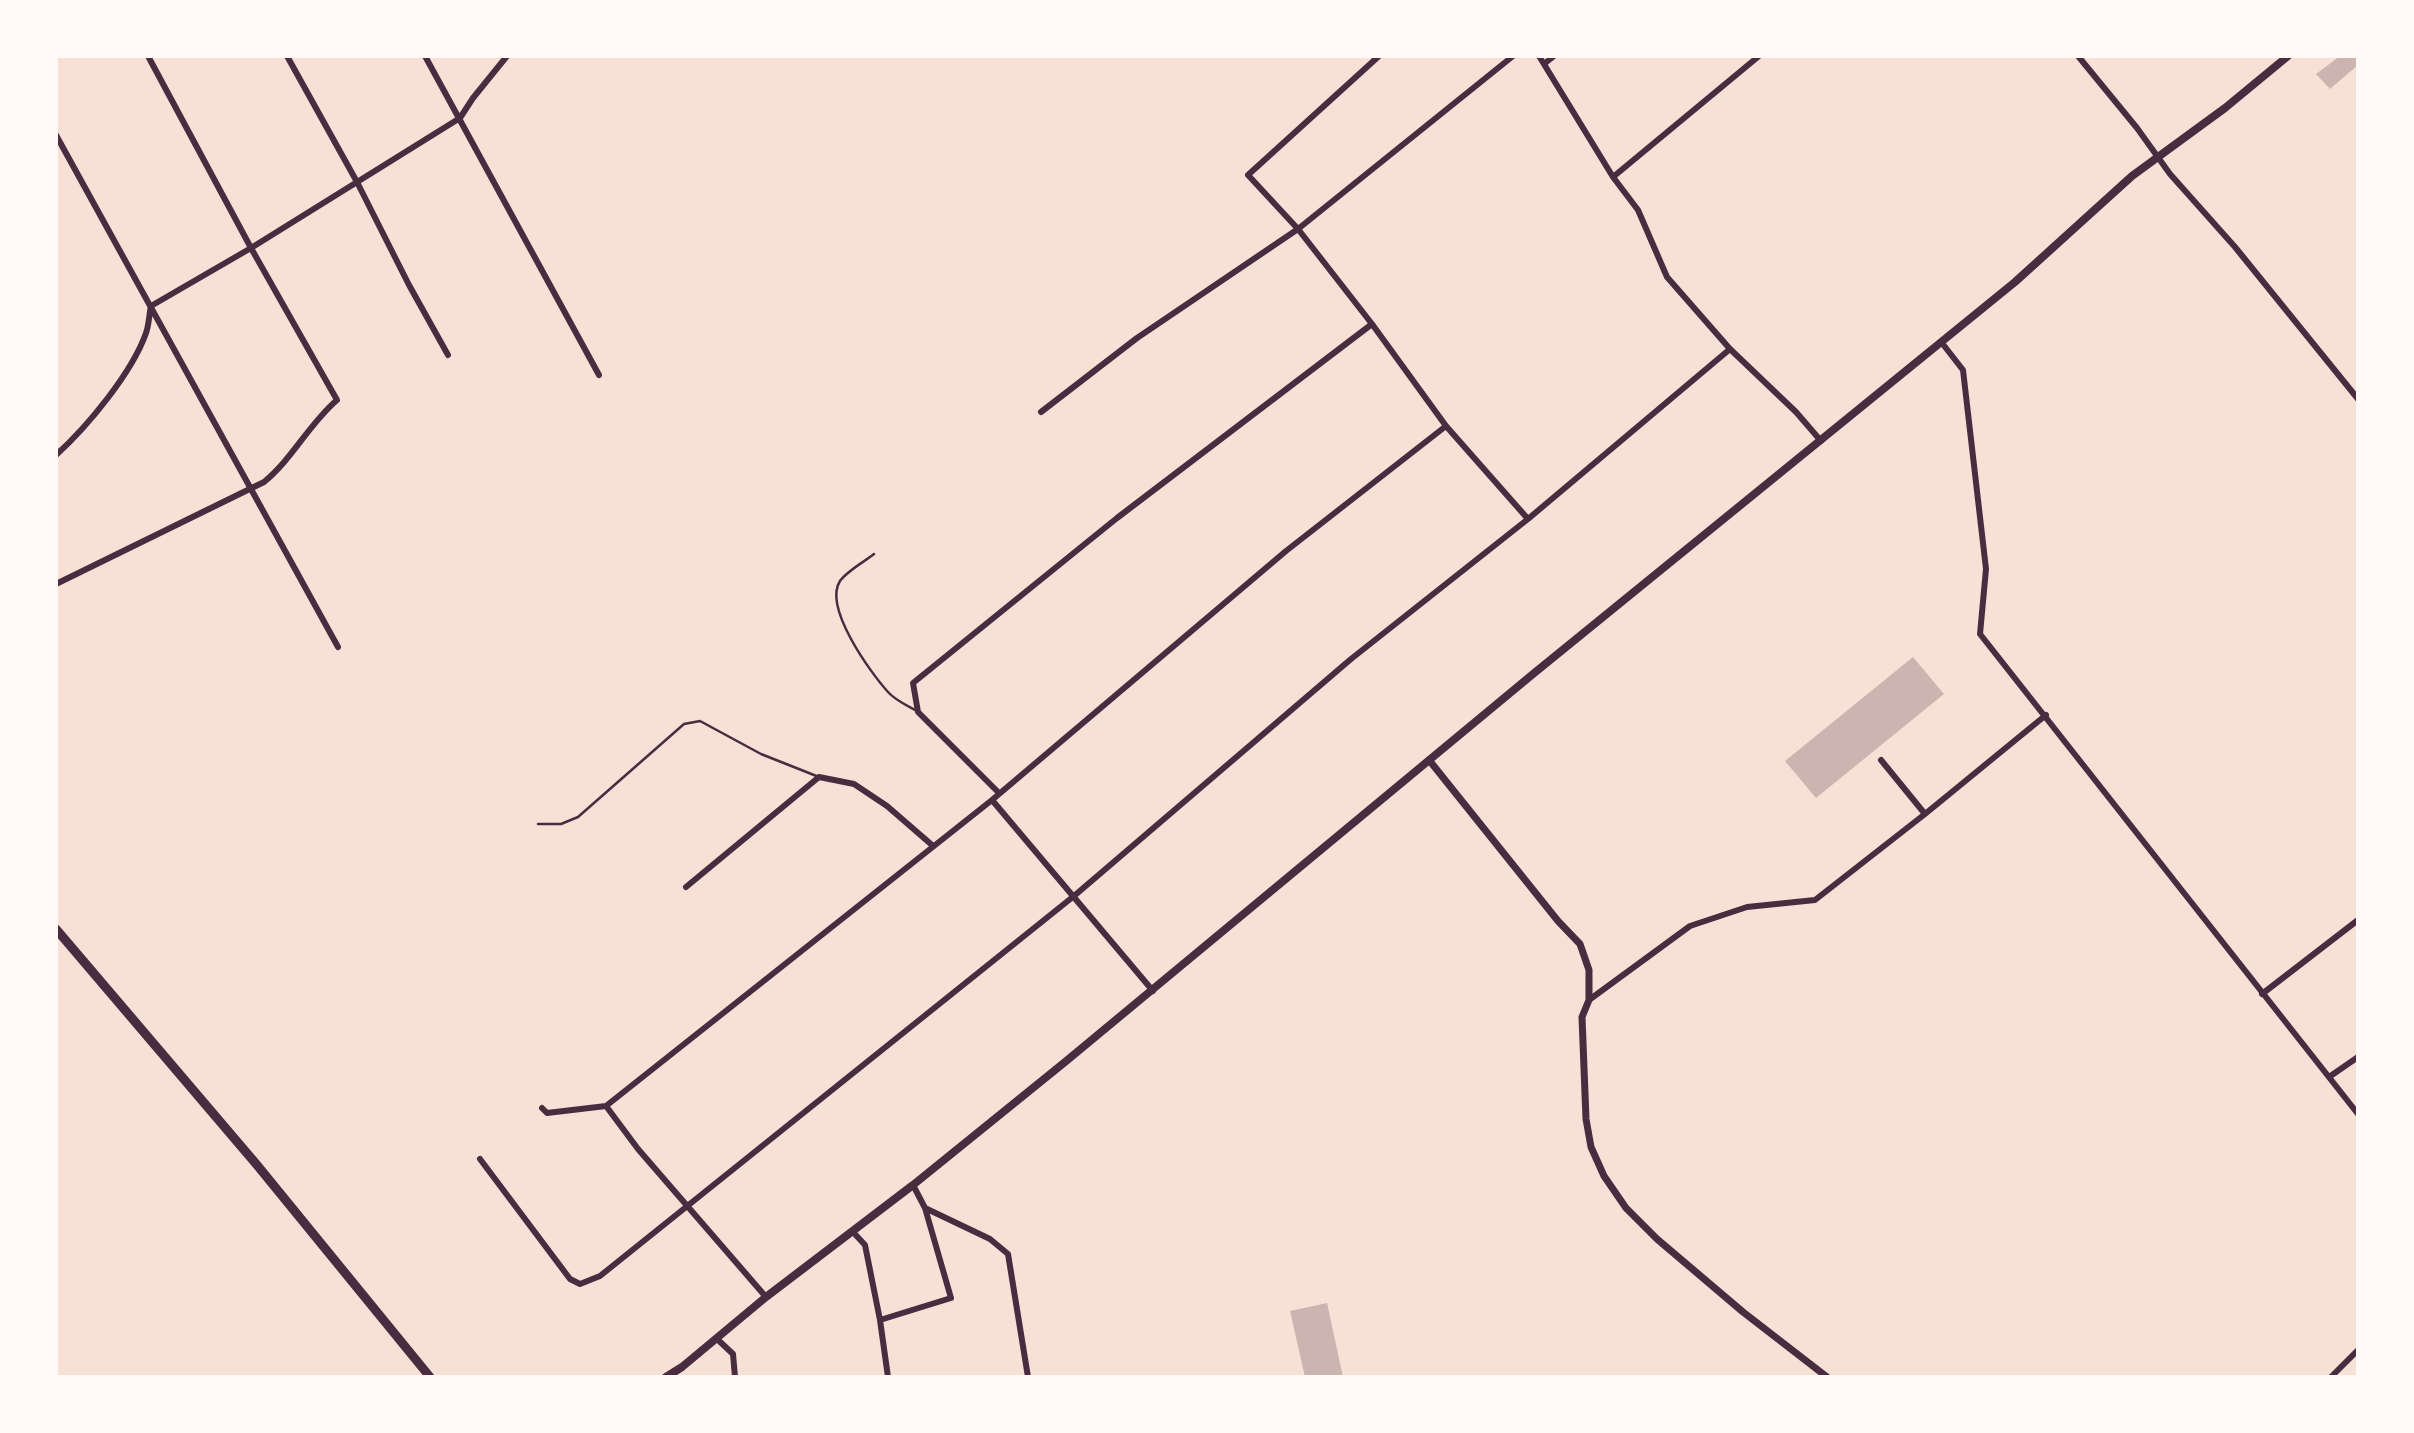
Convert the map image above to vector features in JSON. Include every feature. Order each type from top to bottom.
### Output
[{"type":"main road","points":[[672,1377],[766,1297],[913,1185],[1153,990],[1543,665],[1941,343],[2015,282],[2132,176],[2225,108],[2288,56]]},
{"type":"main road","points":[[56,929],[248,1154],[422,1366],[428,1377]]},
{"type":"main road","points":[[422,1366],[438,1377]]},
{"type":"main road","points":[[666,1377],[682,1367]]},
{"type":"street","points":[[56,584],[252,488],[281,468],[321,414],[337,400],[251,248],[148,56]]},
{"type":"street","points":[[287,56],[448,355]]},
{"type":"street","points":[[425,56],[599,375]]},
{"type":"street","points":[[56,455],[72,441],[110,396],[146,332],[151,306],[251,248],[460,118],[507,56]]},
{"type":"street","points":[[1379,56],[1248,175],[1298,229],[1372,324],[1446,426],[1528,519]]},
{"type":"street","points":[[1041,412],[1137,338],[1298,229],[1513,56]]},
{"type":"street","points":[[1539,56],[1613,177],[1638,210],[1667,277],[1730,349],[1797,412],[1821,441]]},
{"type":"street","points":[[1544,64],[1554,56]]},
{"type":"street","points":[[1613,177],[1759,56]]},
{"type":"street","points":[[2078,56],[2158,158],[2235,247],[2358,399]]},
{"type":"street","points":[[56,135],[338,647]]},
{"type":"street","points":[[999,793],[918,712],[914,683],[1117,519],[1372,324]]},
{"type":"street","points":[[1941,343],[1963,370],[1986,569],[1980,634],[2358,1114]]},
{"type":"street","points":[[480,1159],[570,1279],[580,1284],[600,1276],[1074,896],[1351,659],[1528,519],[1730,349]]},
{"type":"street","points":[[542,1108],[547,1113],[606,1106],[992,800],[1286,551],[1446,426]]},
{"type":"street","points":[[1588,1000],[1690,926],[1747,907],[1815,900],[2046,715]]},
{"type":"street","points":[[1881,760],[1925,814]]},
{"type":"street","points":[[1429,761],[1558,921],[1580,944],[1589,970],[1588,1000],[1582,1017],[1586,1119],[1591,1147],[1604,1176],[1626,1208],[1657,1239],[1743,1312],[1827,1377]]},
{"type":"street","points":[[686,887],[819,777],[854,784],[887,806],[932,845]]},
{"type":"street","points":[[992,800],[1153,990]]},
{"type":"street","points":[[2262,994],[2358,920]]},
{"type":"street","points":[[2329,1077],[2358,1058]]},
{"type":"street","points":[[606,1106],[638,1149],[766,1297]]},
{"type":"street","points":[[880,1320],[951,1298],[925,1208],[913,1185]]},
{"type":"street","points":[[925,1208],[990,1239],[1008,1254],[1028,1377]]},
{"type":"street","points":[[853,1232],[865,1245],[888,1377]]},
{"type":"street","points":[[716,1338],[733,1354],[735,1377]]},
{"type":"street","points":[[2331,1377],[2358,1350]]},
{"type":"lane","points":[[874,554],[841,580],[835,594],[839,616],[855,646],[889,694],[918,712]]},
{"type":"lane","points":[[538,824],[561,824],[578,817],[684,724],[700,721],[761,754],[819,777]]},
{"type":"building","points":[[2340,56],[2358,56],[2358,65],[2330,89],[2316,74]]},
{"type":"building","points":[[1913,657],[1944,694],[1816,798],[1785,761]]},
{"type":"building","points":[[1327,1303],[1343,1377],[1305,1377],[1290,1311]]}]
